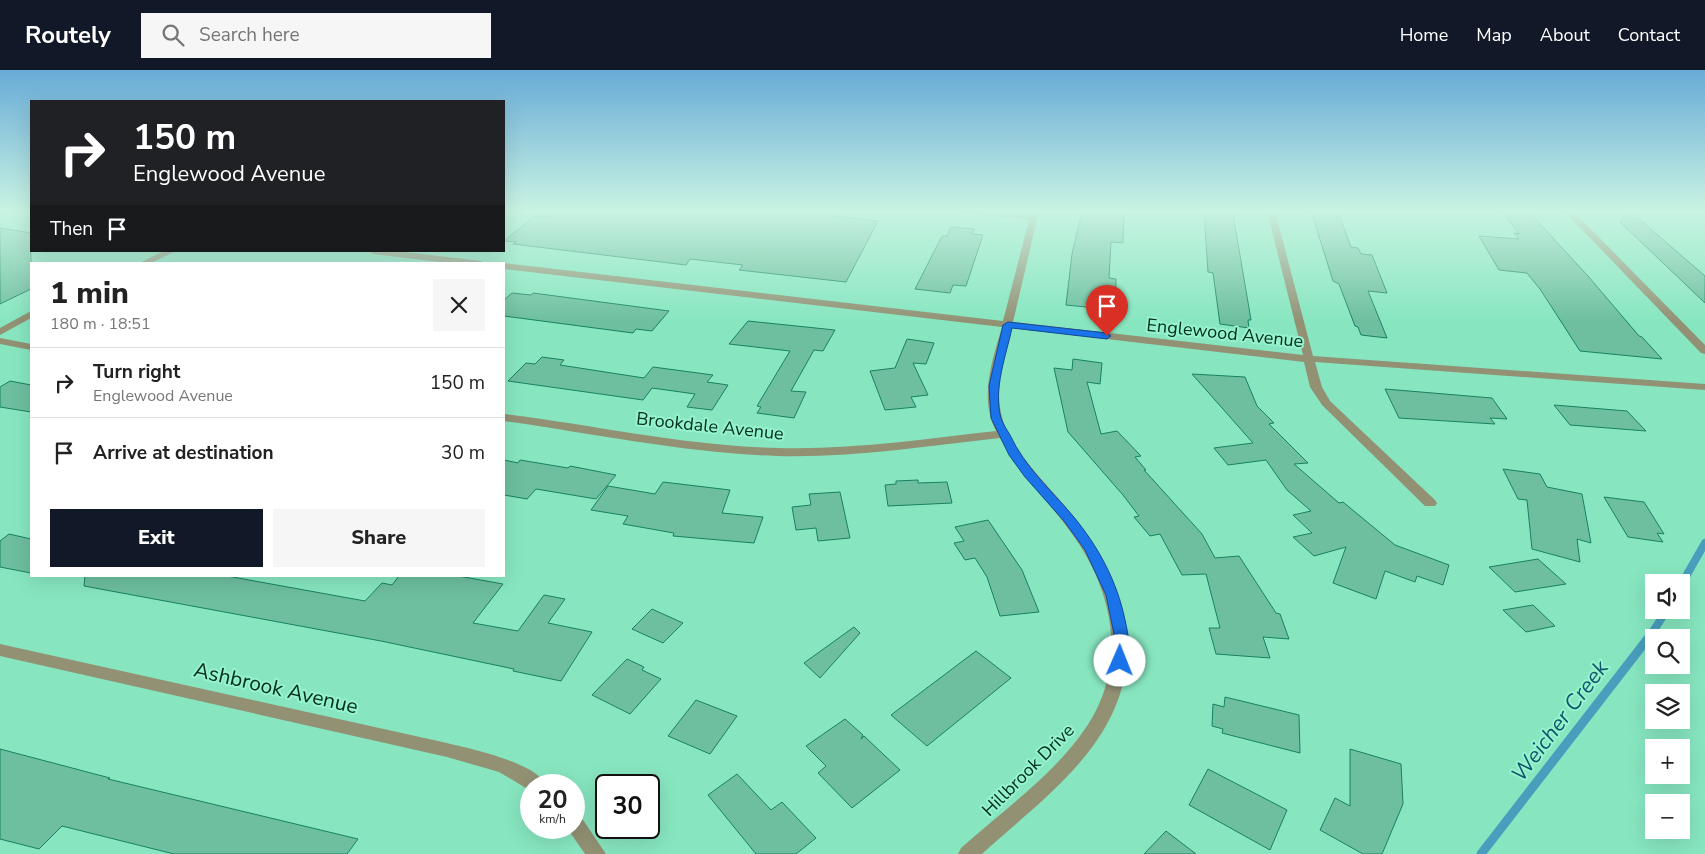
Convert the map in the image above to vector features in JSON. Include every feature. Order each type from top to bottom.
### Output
[{"type":"street","name":"Hillbrook Drive","points":[[968,854],[1055,775],[1079,750],[1097,726],[1115,688],[1120,661],[1121,634],[1113,595],[1091,548],[1068,518],[1029,474],[1013,452],[996,418],[994,386],[1027,248]]},
{"type":"street","points":[[1279,248],[1316,387],[1326,403],[1430,502]]},
{"type":"street","points":[[1604,248],[1705,351]]},
{"type":"street","points":[[146,262],[170,252]]},
{"type":"street","points":[[381,252],[464,262]]},
{"type":"street","name":"Englewood Avenue","points":[[505,266],[1308,358],[1705,387]]},
{"type":"street","points":[[0,332],[30,315]]},
{"type":"street","points":[[0,341],[30,346]]},
{"type":"street","name":"Brookdale Avenue","points":[[505,417],[685,444],[778,452],[850,449],[1004,434]]},
{"type":"street","name":"Ashbrook Avenue","points":[[0,650],[447,750],[507,766],[522,774]]},
{"type":"street","points":[[585,838],[596,854]]},
{"type":"building","points":[[0,248],[30,248],[30,289],[0,304]]},
{"type":"building","points":[[543,248],[864,248],[846,282],[739,270],[743,265],[690,259],[686,265]]},
{"type":"building","points":[[936,248],[979,248],[966,286],[953,285],[950,293],[915,289]]},
{"type":"building","points":[[1073,248],[1111,248],[1109,278],[1116,279],[1115,310],[1066,305]]},
{"type":"building","points":[[1206,248],[1239,248],[1251,320],[1248,320],[1249,328],[1220,324],[1213,273],[1208,272]]},
{"type":"building","points":[[1322,248],[1358,248],[1361,254],[1372,255],[1387,293],[1368,291],[1387,338],[1361,335],[1358,327],[1355,326],[1339,284],[1333,281]]},
{"type":"building","points":[[1486,248],[1562,248],[1639,336],[1662,359],[1580,351],[1540,289],[1527,273],[1499,270]]},
{"type":"building","points":[[1647,248],[1672,248],[1705,276],[1705,303]]},
{"type":"building","points":[[512,293],[531,295],[533,293],[669,311],[652,331],[636,329],[633,333],[505,316],[505,299]]},
{"type":"building","points":[[748,321],[835,330],[823,351],[814,350],[791,391],[806,392],[794,418],[757,413],[761,407],[757,406],[790,351],[729,344]]},
{"type":"building","points":[[907,339],[934,343],[926,364],[913,363],[928,395],[911,397],[916,407],[885,410],[870,371],[895,368]]},
{"type":"building","points":[[542,357],[564,360],[560,365],[644,378],[653,367],[713,375],[707,382],[728,385],[712,410],[687,407],[695,394],[652,388],[643,400],[508,381],[526,363],[535,364]]},
{"type":"building","points":[[1073,359],[1102,363],[1100,384],[1087,382],[1101,434],[1117,431],[1141,456],[1135,457],[1146,470],[1144,470],[1202,534],[1215,558],[1239,556],[1276,613],[1280,614],[1289,639],[1263,637],[1270,658],[1216,654],[1209,628],[1220,628],[1206,574],[1182,575],[1160,534],[1150,536],[1134,517],[1139,516],[1123,495],[1068,432],[1054,368],[1072,370]]},
{"type":"building","points":[[1192,374],[1245,377],[1257,406],[1274,423],[1269,424],[1308,463],[1294,464],[1339,503],[1343,502],[1395,545],[1449,565],[1443,585],[1417,576],[1415,582],[1385,571],[1376,599],[1333,583],[1346,547],[1314,556],[1293,537],[1312,533],[1293,515],[1311,511],[1287,490],[1266,460],[1228,465],[1214,448],[1253,443]]},
{"type":"building","points":[[10,381],[30,385],[30,412],[0,407],[0,387]]},
{"type":"building","points":[[1385,389],[1492,398],[1507,419],[1490,418],[1495,424],[1399,418]]},
{"type":"building","points":[[1554,405],[1627,411],[1646,431],[1570,425]]},
{"type":"building","points":[[505,460],[518,463],[520,460],[568,468],[570,466],[616,475],[596,499],[536,489],[527,499],[505,495]]},
{"type":"building","points":[[1503,469],[1540,474],[1547,487],[1582,494],[1591,543],[1577,539],[1580,562],[1532,549],[1527,500],[1518,499]]},
{"type":"building","points":[[918,480],[918,483],[947,482],[952,503],[888,506],[885,485],[896,484],[896,481]]},
{"type":"building","points":[[663,482],[730,490],[722,513],[763,517],[754,543],[673,536],[674,533],[623,524],[628,516],[591,510],[608,486],[655,494]]},
{"type":"building","points":[[840,492],[850,538],[818,541],[816,528],[796,530],[792,507],[811,505],[809,494]]},
{"type":"building","points":[[1604,497],[1644,502],[1664,534],[1657,533],[1663,542],[1628,537]]},
{"type":"building","points":[[988,520],[1022,570],[1039,612],[1000,616],[987,577],[975,558],[965,560],[954,543],[964,541],[955,527]]},
{"type":"building","points":[[9,534],[30,539],[30,573],[0,567],[0,541]]},
{"type":"building","points":[[1538,559],[1566,584],[1515,592],[1489,567]]},
{"type":"building","points":[[85,577],[233,577],[365,601],[382,583],[392,585],[398,577],[464,577],[503,584],[473,623],[518,631],[544,595],[565,599],[548,623],[592,632],[561,681],[513,671],[514,669],[381,641],[84,586]]},
{"type":"building","points":[[1533,605],[1555,626],[1526,632],[1503,610]]},
{"type":"building","points":[[652,609],[683,623],[663,643],[632,629]]},
{"type":"building","points":[[854,627],[860,633],[820,678],[804,663]]},
{"type":"building","points":[[976,651],[1011,678],[927,746],[891,715]]},
{"type":"building","points":[[627,659],[644,667],[642,670],[661,679],[630,714],[592,695]]},
{"type":"building","points":[[1225,697],[1299,715],[1300,753],[1222,733],[1223,729],[1212,726],[1213,704],[1224,707]]},
{"type":"building","points":[[696,700],[737,716],[710,754],[668,736]]},
{"type":"building","points":[[845,719],[863,735],[861,739],[864,736],[900,770],[852,808],[818,773],[826,766],[806,746]]},
{"type":"building","points":[[0,749],[110,778],[108,779],[358,839],[347,854],[174,854],[62,826],[39,849],[0,839]]},
{"type":"building","points":[[1350,749],[1401,764],[1403,804],[1382,854],[1363,854],[1320,830],[1335,798],[1350,806]]},
{"type":"building","points":[[1208,769],[1287,810],[1270,850],[1189,805]]},
{"type":"building","points":[[737,774],[771,810],[782,802],[816,838],[796,854],[756,854],[708,795]]},
{"type":"building","points":[[1166,831],[1196,854],[1144,854]]},
{"type":"waterway","name":"Weicher Creek","points":[[1687,574],[1705,543]]},
{"type":"waterway","name":"Weicher Creek","points":[[1655,629],[1661,619]]},
{"type":"waterway","name":"Weicher Creek","points":[[1481,854],[1645,642]]},
{"type":"route","points":[[1107,336],[1008,325],[994,386],[996,418],[1013,452],[1091,548],[1113,595],[1121,634],[1120,661]]}]
